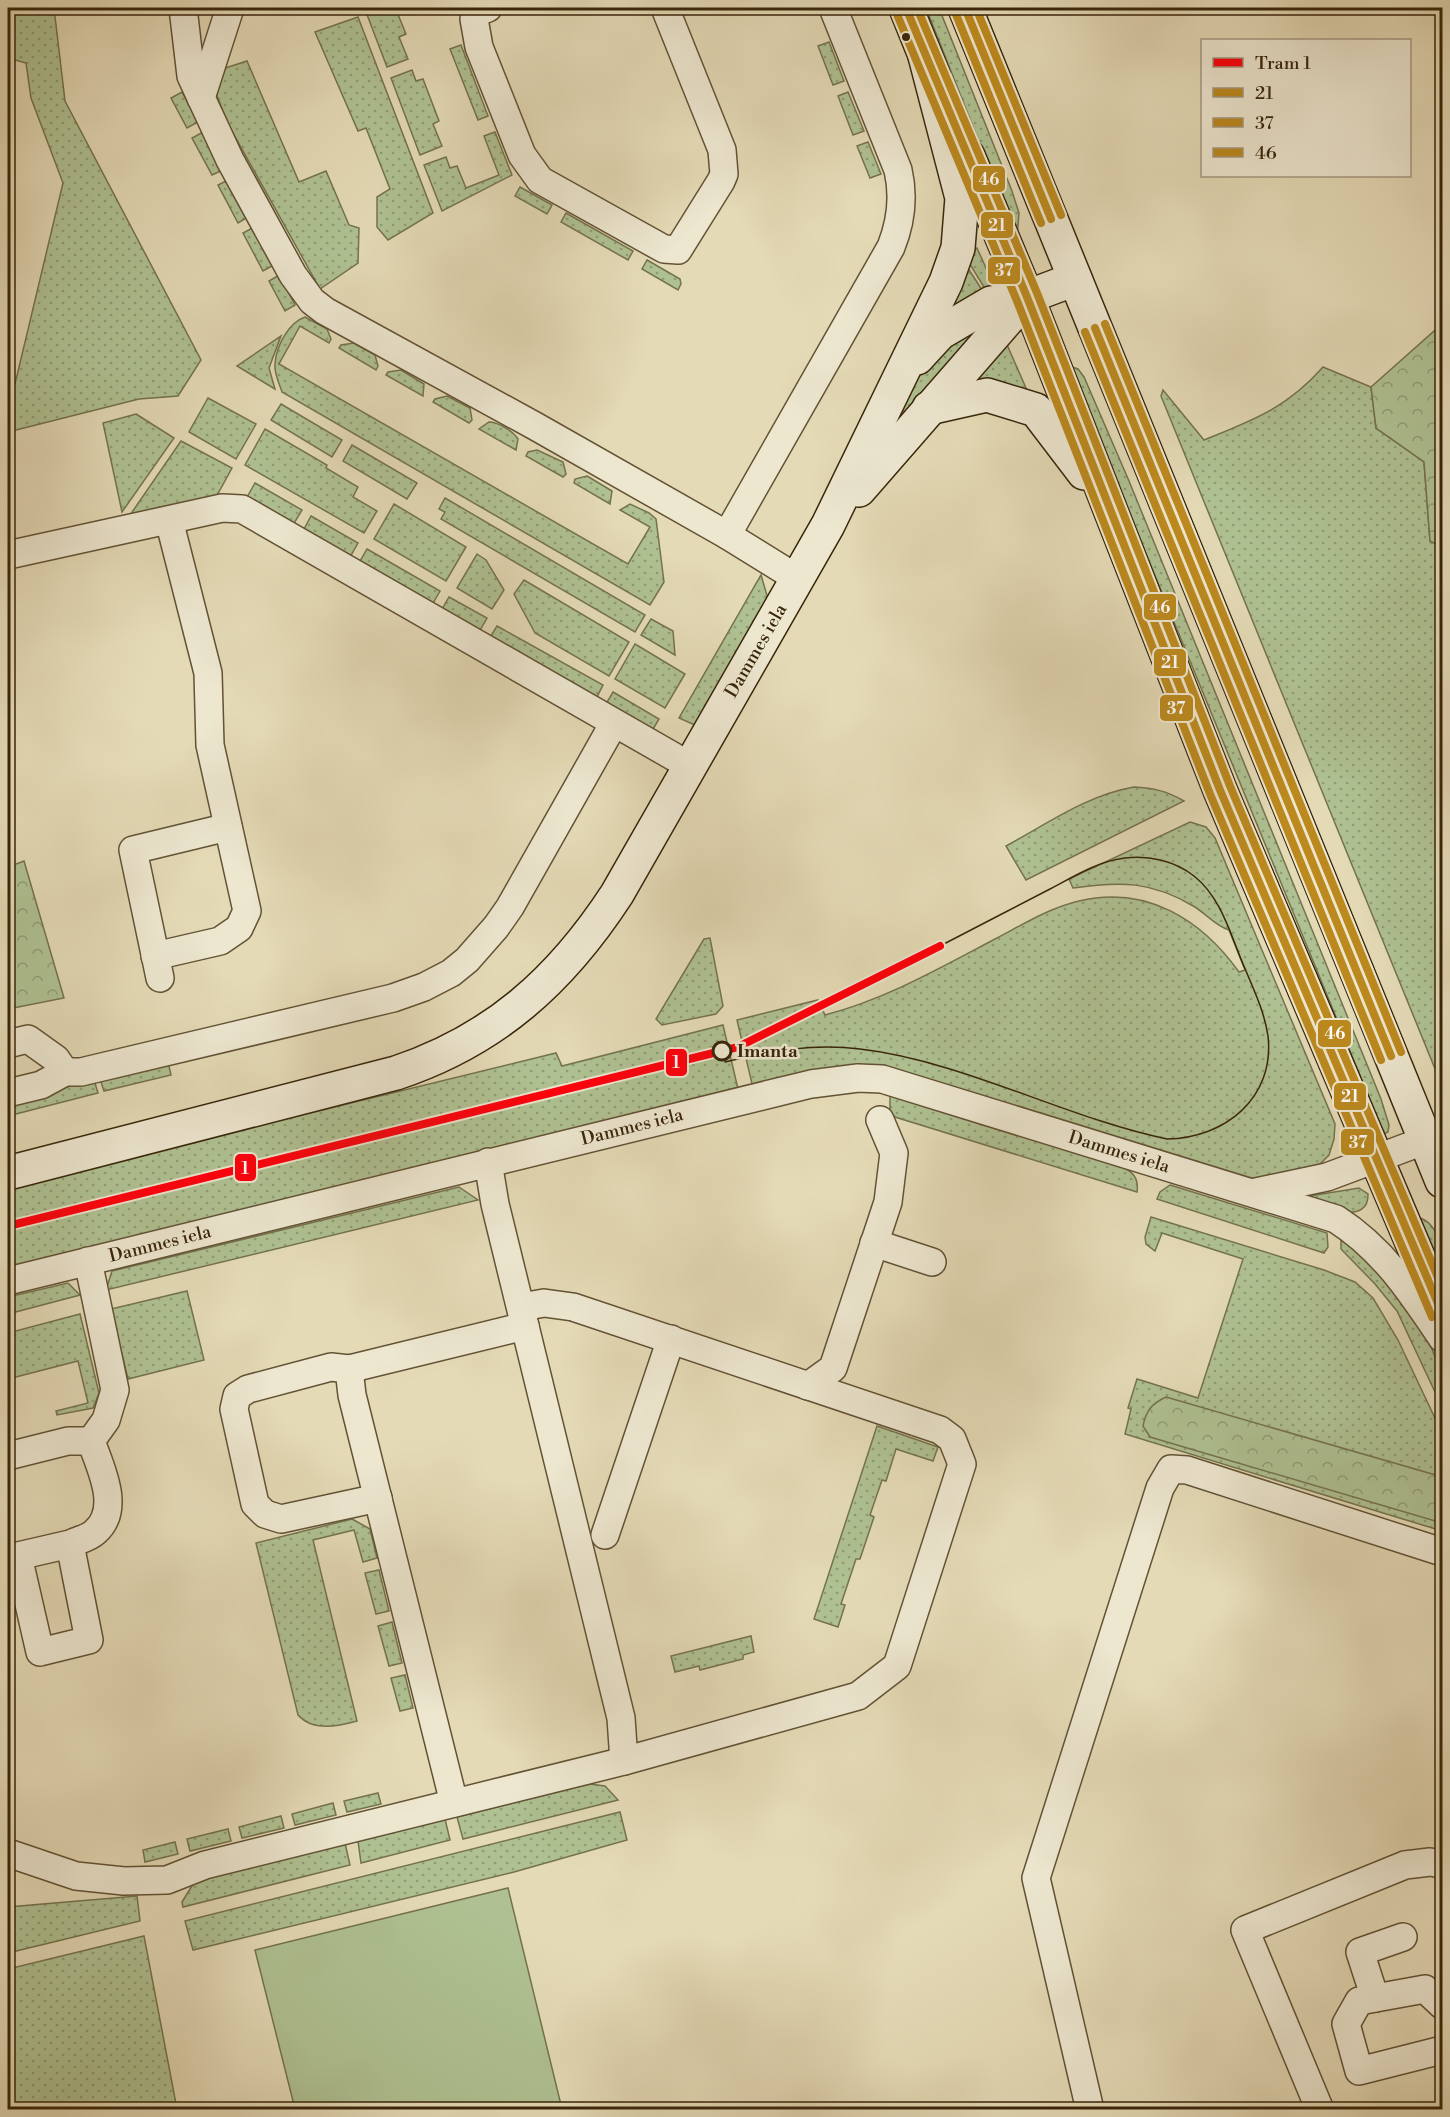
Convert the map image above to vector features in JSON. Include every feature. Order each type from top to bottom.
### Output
[{"type":"main road","points":[[906,8],[1028,297],[1220,790],[1443,1313]]},
{"type":"main road","points":[[965,8],[1443,1181]]},
{"type":"main road","name":"Dammes iela","points":[[8,1173],[431,1062],[468,1043],[533,996],[562,970],[591,934],[617,894],[798,579],[828,525],[946,282],[958,248],[962,198],[925,56]]},
{"type":"main road","name":"Dammes iela","points":[[898,380],[940,333],[991,303],[1028,297],[1075,279]]},
{"type":"main road","name":"Dammes iela","points":[[828,525],[928,408],[1028,297]]},
{"type":"main road","points":[[928,408],[987,395],[1036,410],[1107,503]]},
{"type":"street","points":[[183,8],[191,76],[230,160],[293,275],[318,306],[727,535],[798,579]]},
{"type":"street","points":[[201,98],[230,8]]},
{"type":"street","points":[[488,8],[480,11],[474,19],[479,47],[522,155],[540,180],[664,249],[678,250],[721,182],[724,163],[722,150],[665,8]]},
{"type":"street","points":[[727,535],[891,247],[898,224],[902,194],[898,170],[833,8]]},
{"type":"street","points":[[8,555],[235,507],[249,512],[690,766]]},
{"type":"street","points":[[169,520],[207,673],[210,746],[247,911],[238,928],[220,941],[157,967],[133,850],[228,827]]},
{"type":"street","points":[[8,1093],[41,1085],[65,1072],[81,1072],[393,998],[424,987],[451,972],[482,945],[510,907],[614,723]]},
{"type":"street","points":[[8,1044],[28,1039],[56,1059],[65,1072]]},
{"type":"street","name":"Dammes iela","points":[[8,1281],[812,1084],[842,1079],[882,1078],[1336,1219],[1361,1236],[1400,1276],[1443,1338]]},
{"type":"street","points":[[808,1386],[833,1368],[888,1202],[894,1153],[880,1120]]},
{"type":"street","name":"Dammes iela","points":[[1252,1192],[1301,1184],[1379,1159],[1426,1140]]},
{"type":"street","points":[[488,1162],[495,1204],[621,1718],[624,1761]]},
{"type":"street","points":[[874,1243],[932,1262]]},
{"type":"street","points":[[88,1262],[116,1390],[106,1420],[91,1441]]},
{"type":"street","points":[[8,1853],[76,1876],[124,1881],[167,1880],[206,1865],[624,1761],[858,1696],[897,1666],[962,1464],[952,1439],[940,1430],[573,1307],[544,1304],[523,1316],[349,1369],[331,1367],[248,1389],[237,1396],[234,1409],[255,1504],[265,1514],[280,1519],[378,1498]]},
{"type":"street","points":[[605,1535],[671,1339]]},
{"type":"street","points":[[349,1369],[352,1395],[454,1803]]},
{"type":"street","points":[[8,1455],[68,1441],[91,1441]]},
{"type":"street","points":[[70,1544],[93,1534],[101,1526],[107,1512],[109,1498],[91,1441]]},
{"type":"street","points":[[1090,2109],[1036,1878],[1160,1488],[1171,1469],[1187,1470],[1443,1552]]},
{"type":"street","points":[[1320,2109],[1245,1930],[1405,1865],[1430,1862],[1443,1864]]},
{"type":"street","points":[[1376,1998],[1360,1952],[1402,1937]]},
{"type":"street","points":[[1443,2005],[1425,1989],[1359,2001],[1346,2025],[1359,2072],[1443,2050]]},
{"type":"green space","points":[[8,8],[54,8],[65,101],[201,360],[178,396],[139,399],[8,432],[8,386],[15,384],[63,183],[31,98],[26,63],[8,58]]},
{"type":"green space","points":[[378,8],[408,8],[397,12],[406,34],[399,37],[408,59],[387,67],[366,12]]},
{"type":"green space","points":[[926,8],[939,8],[1012,191],[1019,213],[1017,238]]},
{"type":"green space","points":[[358,17],[433,213],[388,240],[377,227],[377,197],[390,189],[366,128],[358,131],[315,32]]},
{"type":"green space","points":[[829,42],[844,81],[833,85],[818,46]]},
{"type":"green space","points":[[461,45],[488,116],[478,120],[450,49]]},
{"type":"green space","points":[[247,61],[299,182],[326,171],[349,225],[359,228],[358,263],[320,289],[228,124],[217,96],[219,70]]},
{"type":"green space","points":[[412,70],[416,81],[423,79],[439,121],[433,124],[442,146],[420,155],[391,78]]},
{"type":"green space","points":[[182,92],[198,122],[187,128],[171,98]]},
{"type":"green space","points":[[848,92],[864,131],[853,135],[838,96]]},
{"type":"green space","points":[[203,132],[223,170],[212,175],[192,138]]},
{"type":"green space","points":[[495,132],[512,175],[442,211],[424,165],[446,157],[450,168],[457,166],[466,188],[499,175],[484,136]]},
{"type":"green space","points":[[868,142],[881,174],[870,178],[857,146]]},
{"type":"green space","points":[[228,180],[248,217],[238,223],[218,185]]},
{"type":"green space","points":[[520,187],[552,205],[547,214],[515,196]]},
{"type":"green space","points":[[566,213],[633,251],[628,260],[561,222]]},
{"type":"green space","points":[[254,227],[274,265],[263,271],[243,233]]},
{"type":"green space","points":[[977,248],[995,288],[987,292],[966,258]]},
{"type":"green space","points":[[647,260],[680,279],[681,284],[678,290],[642,269]]},
{"type":"green space","points":[[964,262],[984,293],[957,304],[952,302]]},
{"type":"green space","points":[[279,275],[295,305],[285,311],[269,281]]},
{"type":"green space","points":[[305,317],[327,329],[331,339],[329,343],[300,326],[279,364],[628,564],[650,527],[620,510],[630,504],[649,513],[656,519],[664,582],[650,605],[282,392],[275,367],[278,350],[288,330]]},
{"type":"green space","points":[[990,318],[904,417],[899,416],[907,394],[932,353]]},
{"type":"green space","points":[[1442,324],[1442,547],[1430,541],[1424,462],[1376,428],[1371,387]]},
{"type":"green space","points":[[281,336],[269,368],[275,389],[237,366]]},
{"type":"green space","points":[[1005,340],[1029,395],[970,381]]},
{"type":"green space","points":[[354,343],[375,355],[378,366],[376,370],[339,348],[341,345]]},
{"type":"green space","points":[[1069,366],[1078,369],[1084,377],[1129,481],[1381,1099],[1389,1125],[1388,1132],[1384,1134]]},
{"type":"green space","points":[[1323,367],[1371,387],[1376,428],[1424,462],[1430,541],[1442,547],[1442,1086],[1161,396],[1163,390],[1204,440],[1254,419],[1282,403],[1310,381]]},
{"type":"green space","points":[[401,370],[424,384],[423,396],[386,375],[388,372]]},
{"type":"green space","points":[[447,396],[470,408],[472,420],[469,423],[433,402],[435,399]]},
{"type":"green space","points":[[208,398],[256,424],[236,459],[189,432]]},
{"type":"green space","points":[[281,404],[342,440],[332,457],[271,420]]},
{"type":"green space","points":[[136,414],[174,438],[122,512],[103,423]]},
{"type":"green space","points":[[489,422],[501,425],[516,436],[518,439],[516,450],[479,429]]},
{"type":"green space","points":[[265,429],[327,465],[326,468],[358,487],[353,497],[377,511],[364,533],[245,465]]},
{"type":"green space","points":[[181,441],[232,468],[216,497],[128,518]]},
{"type":"green space","points":[[352,445],[417,483],[407,499],[343,461]]},
{"type":"green space","points":[[537,450],[563,462],[566,474],[563,477],[526,456],[528,452]]},
{"type":"green space","points":[[587,476],[612,491],[610,504],[574,483],[575,479]]},
{"type":"green space","points":[[255,483],[302,510],[293,525],[246,499]]},
{"type":"green space","points":[[445,498],[645,615],[635,632],[441,519],[445,512],[439,509]]},
{"type":"green space","points":[[394,504],[466,547],[446,581],[374,539]]},
{"type":"green space","points":[[311,516],[358,543],[350,557],[303,531]]},
{"type":"green space","points":[[367,549],[440,591],[432,605],[359,563]]},
{"type":"green space","points":[[477,554],[486,560],[504,590],[492,609],[457,588]]},
{"type":"green space","points":[[761,575],[768,599],[697,726],[679,718]]},
{"type":"green space","points":[[524,580],[629,642],[609,676],[535,633],[514,594]]},
{"type":"green space","points":[[449,597],[487,618],[479,632],[441,611]]},
{"type":"green space","points":[[651,619],[673,631],[675,655],[641,635]]},
{"type":"green space","points":[[497,626],[603,685],[596,699],[489,639]]},
{"type":"green space","points":[[635,644],[685,674],[665,708],[615,679]]},
{"type":"green space","points":[[613,692],[659,719],[652,731],[606,704]]},
{"type":"green space","points":[[1134,787],[1160,791],[1184,801],[1026,880],[1006,846],[1084,803]]},
{"type":"green space","points":[[1190,822],[1206,827],[1215,838],[1335,1124],[1334,1139],[1329,1155],[1317,1167],[1253,1182],[898,1070],[753,1088],[737,1020],[818,1000],[825,1015],[848,1008],[912,982],[1046,912],[1079,901],[1104,897],[1149,902],[1189,922],[1224,953],[1239,972],[1245,970],[1229,930],[1179,898],[1135,885],[1106,884],[1073,888],[1069,879]]},
{"type":"green space","points":[[24,861],[64,998],[8,1009],[8,867]]},
{"type":"green space","points":[[710,938],[723,1006],[716,1014],[662,1025],[656,1019],[704,939]]},
{"type":"green space","points":[[723,1025],[738,1089],[8,1267],[8,1187],[556,1053],[562,1066]]},
{"type":"green space","points":[[168,1062],[171,1075],[104,1091],[100,1079]]},
{"type":"green space","points":[[94,1080],[98,1093],[8,1116],[8,1102]]},
{"type":"green space","points":[[890,1095],[1121,1166],[1134,1176],[1137,1192],[895,1117],[890,1111]]},
{"type":"green space","points":[[1170,1185],[1327,1233],[1328,1247],[1324,1253],[1157,1199],[1160,1192]]},
{"type":"green space","points":[[459,1187],[478,1200],[106,1290],[112,1271]]},
{"type":"green space","points":[[1359,1188],[1368,1194],[1366,1204],[1360,1210],[1351,1212],[1328,1209],[1297,1198]]},
{"type":"green space","points":[[1151,1217],[1324,1270],[1355,1282],[1373,1298],[1398,1340],[1442,1433],[1442,1531],[1125,1434],[1131,1409],[1128,1408],[1137,1379],[1198,1398],[1243,1259],[1162,1233],[1155,1251],[1146,1244],[1145,1237]]},
{"type":"green space","points":[[1417,1217],[1425,1220],[1436,1233],[1441,1250],[1442,1277]]},
{"type":"green space","points":[[1341,1240],[1375,1266],[1390,1282],[1417,1319],[1436,1359],[1442,1379],[1442,1407],[1397,1311],[1341,1249]]},
{"type":"green space","points":[[68,1283],[80,1295],[8,1314],[8,1297]]},
{"type":"green space","points":[[187,1291],[204,1360],[128,1379],[111,1309]]},
{"type":"green space","points":[[80,1314],[99,1393],[93,1408],[57,1415],[56,1411],[88,1403],[78,1361],[8,1379],[8,1333]]},
{"type":"green space","points":[[1166,1397],[1439,1476],[1442,1479],[1442,1523],[1150,1437],[1143,1426],[1146,1416],[1156,1402]]},
{"type":"green space","points":[[877,1426],[938,1447],[933,1461],[896,1449],[886,1481],[882,1480],[870,1515],[874,1517],[860,1559],[856,1559],[841,1604],[845,1605],[838,1627],[814,1619]]},
{"type":"green space","points":[[352,1519],[370,1529],[377,1558],[363,1562],[354,1530],[313,1540],[357,1721],[334,1726],[319,1726],[311,1724],[298,1715],[256,1543]]},
{"type":"green space","points":[[379,1570],[389,1611],[376,1614],[365,1573]]},
{"type":"green space","points":[[392,1622],[402,1663],[389,1666],[378,1626]]},
{"type":"green space","points":[[751,1636],[754,1652],[743,1655],[743,1659],[700,1670],[699,1666],[675,1672],[671,1656]]},
{"type":"green space","points":[[405,1675],[413,1708],[400,1711],[391,1678]]},
{"type":"green space","points":[[590,1784],[605,1786],[618,1800],[463,1839],[457,1817]]},
{"type":"green space","points":[[378,1793],[381,1804],[347,1812],[344,1801]]},
{"type":"green space","points":[[333,1803],[336,1815],[295,1825],[292,1814]]},
{"type":"green space","points":[[620,1812],[627,1840],[514,1872],[193,1950],[185,1921]]},
{"type":"green space","points":[[281,1816],[284,1828],[242,1838],[239,1827]]},
{"type":"green space","points":[[445,1819],[450,1840],[361,1863],[358,1841]]},
{"type":"green space","points":[[228,1829],[231,1841],[190,1851],[187,1839]]},
{"type":"green space","points":[[175,1842],[178,1854],[145,1862],[143,1850]]},
{"type":"green space","points":[[345,1843],[350,1865],[183,1907],[182,1902],[195,1881]]},
{"type":"green space","points":[[508,1888],[562,2109],[295,2109],[255,1950]]},
{"type":"green space","points":[[137,1896],[140,1921],[8,1953],[8,1907]]},
{"type":"green space","points":[[144,1936],[177,2109],[8,2109],[8,1969]]},
{"type":"tram line","points":[[725,1062],[775,1051],[826,1047],[843,1047],[899,1055],[976,1077],[1129,1130],[1167,1139],[1188,1137],[1226,1122],[1242,1110],[1254,1096],[1263,1078],[1268,1058],[1268,1036],[1256,994],[1226,922],[1210,892],[1194,876],[1179,866],[1152,858],[1134,857],[1105,862],[940,946]]},
{"type":"tram line","name":"1","points":[[8,1226],[738,1047],[940,946]]},
{"type":"transit line","name":"21","points":[[906,8],[1027,297],[1220,790],[1442,1313]]},
{"type":"transit line","name":"46","points":[[917,8],[1037,293],[1230,786],[1442,1287]]},
{"type":"transit line","name":"21","points":[[965,8],[1051,219]]},
{"type":"transit line","name":"46","points":[[976,8],[1061,215]]},
{"type":"transit line","name":"37","points":[[896,12],[1017,301],[1210,794],[1432,1317]]},
{"type":"transit line","name":"37","points":[[955,12],[1041,223]]},
{"type":"transit line","name":"46","points":[[1105,324],[1401,1052]]},
{"type":"transit line","name":"21","points":[[1095,328],[1391,1056]]},
{"type":"transit line","name":"37","points":[[1085,332],[1381,1060]]},
{"type":"place","name":"Imanta","points":[[722,1051]]}]
